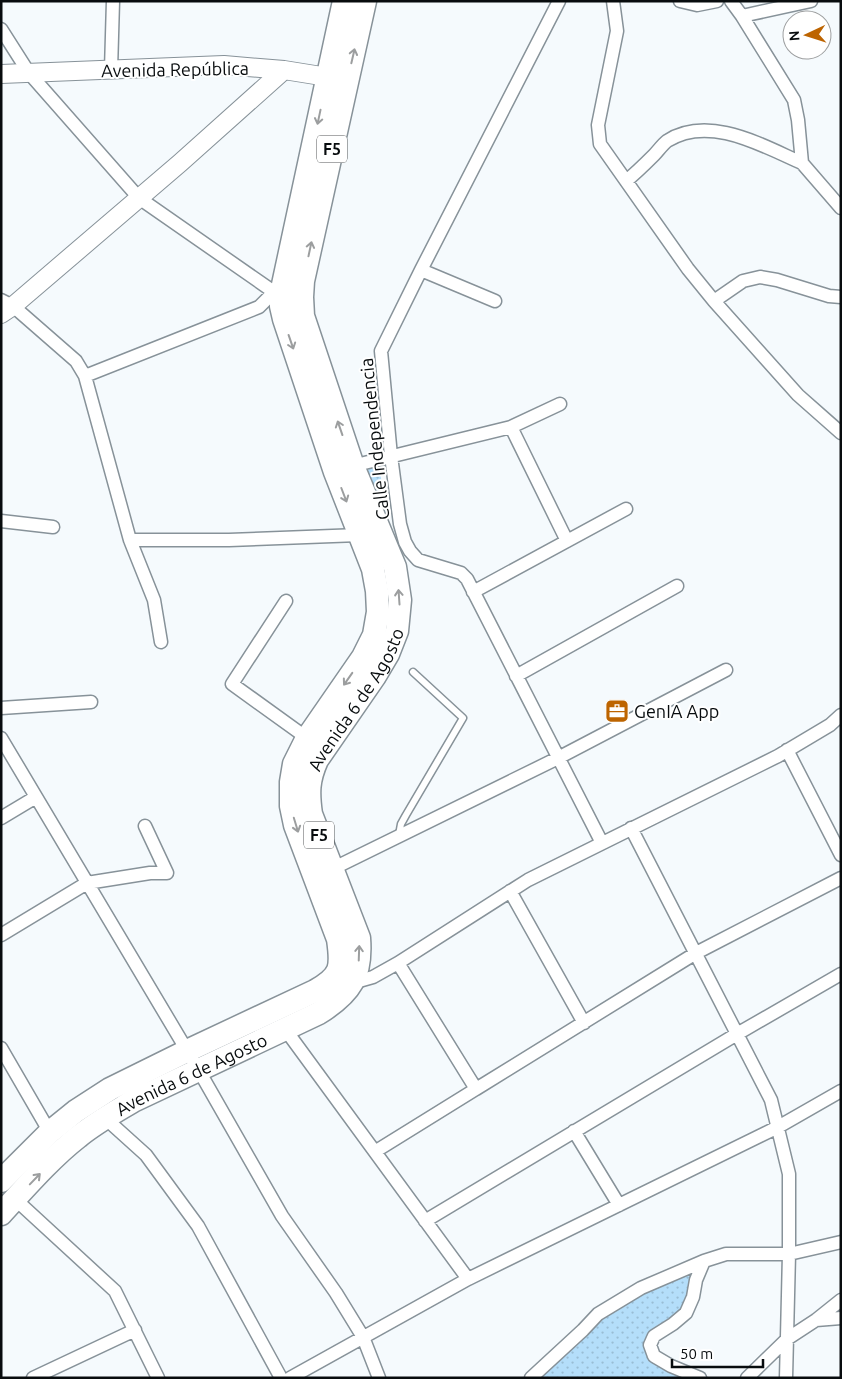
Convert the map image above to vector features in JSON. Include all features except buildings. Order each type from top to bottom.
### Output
[{"type":"highway","name":"Avenida 6 de Agosto","points":[[338,78],[344,1]]},
{"type":"highway","name":"Avenida 6 de Agosto","points":[[1,1181],[56,1141],[78,1137],[134,1101],[192,1060],[320,1000],[332,1005],[352,983],[358,969],[360,954],[359,938],[311,814],[309,797],[300,783],[294,764],[307,738],[363,657],[376,653],[397,632],[400,600],[395,567],[344,469],[284,319],[281,306],[286,294],[338,78],[365,1]]},
{"type":"highway","name":"Avenida 6 de Agosto","points":[[8,1207],[76,1111],[110,1090],[285,1029],[320,1000],[339,969],[338,939],[295,826],[291,806],[300,783],[318,760],[375,676],[376,653],[374,635],[378,612],[377,591],[372,569],[359,535],[344,469]]},
{"type":"highway","points":[[340,963],[352,983]]},
{"type":"street","points":[[111,70],[113,1]]},
{"type":"street","name":"Calle Independencia","points":[[559,1],[381,351],[391,456],[400,524],[410,551],[418,560],[461,573],[467,579],[602,843]]},
{"type":"street","points":[[613,1],[617,31],[598,126],[600,144],[688,269],[714,301],[798,395],[841,433]]},
{"type":"street","points":[[680,1],[697,5],[718,1]]},
{"type":"street","points":[[731,1],[794,100],[802,163]]},
{"type":"street","points":[[742,16],[811,1]]},
{"type":"street","points":[[1,29],[29,73],[139,198],[286,294]]},
{"type":"street","name":"Avenida República","points":[[1,74],[224,65],[284,70],[338,78]]},
{"type":"street","points":[[161,642],[154,600],[130,540],[85,376],[76,361],[5,307],[139,198],[284,70]]},
{"type":"street","points":[[626,181],[639,171],[667,142],[686,133],[707,130],[744,138],[802,163],[841,208]]},
{"type":"street","points":[[421,270],[495,301]]},
{"type":"street","points":[[714,301],[743,281],[760,276],[828,296],[841,297]]},
{"type":"street","points":[[85,376],[286,294]]},
{"type":"street","points":[[344,469],[511,427],[560,404]]},
{"type":"street","points":[[511,427],[567,541]]},
{"type":"street","points":[[473,592],[626,509]]},
{"type":"street","points":[[1,520],[53,527]]},
{"type":"street","points":[[130,540],[229,540],[359,535]]},
{"type":"street","points":[[516,676],[677,586]]},
{"type":"street","points":[[286,601],[232,684],[307,738]]},
{"type":"street","points":[[332,869],[558,758],[726,670]]},
{"type":"street","points":[[1,708],[91,702]]},
{"type":"street","points":[[352,983],[373,977],[528,880],[787,750],[830,725],[841,715]]},
{"type":"street","points":[[1,738],[282,1216],[336,1293],[363,1337],[378,1378]]},
{"type":"street","points":[[787,750],[841,854]]},
{"type":"street","points":[[1,818],[36,797]]},
{"type":"street","points":[[1,935],[87,882],[150,873],[167,873],[145,826]]},
{"type":"street","points":[[631,828],[771,1100],[789,1174],[786,1378]]},
{"type":"street","points":[[376,1151],[696,953],[841,878]]},
{"type":"street","points":[[510,891],[584,1022]]},
{"type":"street","points":[[398,962],[476,1089]]},
{"type":"street","points":[[425,1221],[737,1034],[841,974]]},
{"type":"street","points":[[285,1029],[468,1279]]},
{"type":"street","points":[[1,1048],[56,1141]]},
{"type":"street","points":[[290,1378],[468,1279],[778,1127],[841,1091]]},
{"type":"street","points":[[105,1118],[146,1155],[198,1226],[281,1378]]},
{"type":"street","points":[[574,1131],[619,1205]]},
{"type":"street","points":[[8,1207],[116,1291],[158,1378]]},
{"type":"street","points":[[531,1378],[598,1314],[641,1288],[704,1261],[726,1254],[789,1254],[841,1242]]},
{"type":"street","points":[[700,1378],[670,1366],[654,1356],[650,1345],[654,1336],[686,1313],[704,1261]]},
{"type":"street","points":[[747,1378],[787,1339],[816,1320],[841,1300]]},
{"type":"street","points":[[816,1320],[841,1318]]},
{"type":"street","points":[[33,1378],[135,1330]]},
{"type":"lane","points":[[398,836],[401,824],[463,718],[413,672]]},
{"type":"shaded area","points":[[371,468],[377,468],[380,472],[389,528],[366,471]]},
{"type":"shaded area","points":[[704,1261],[686,1313],[654,1336],[654,1356],[700,1378],[531,1378],[598,1314]]},
{"type":"place","name":"GenIA App","points":[[617,711]]}]
